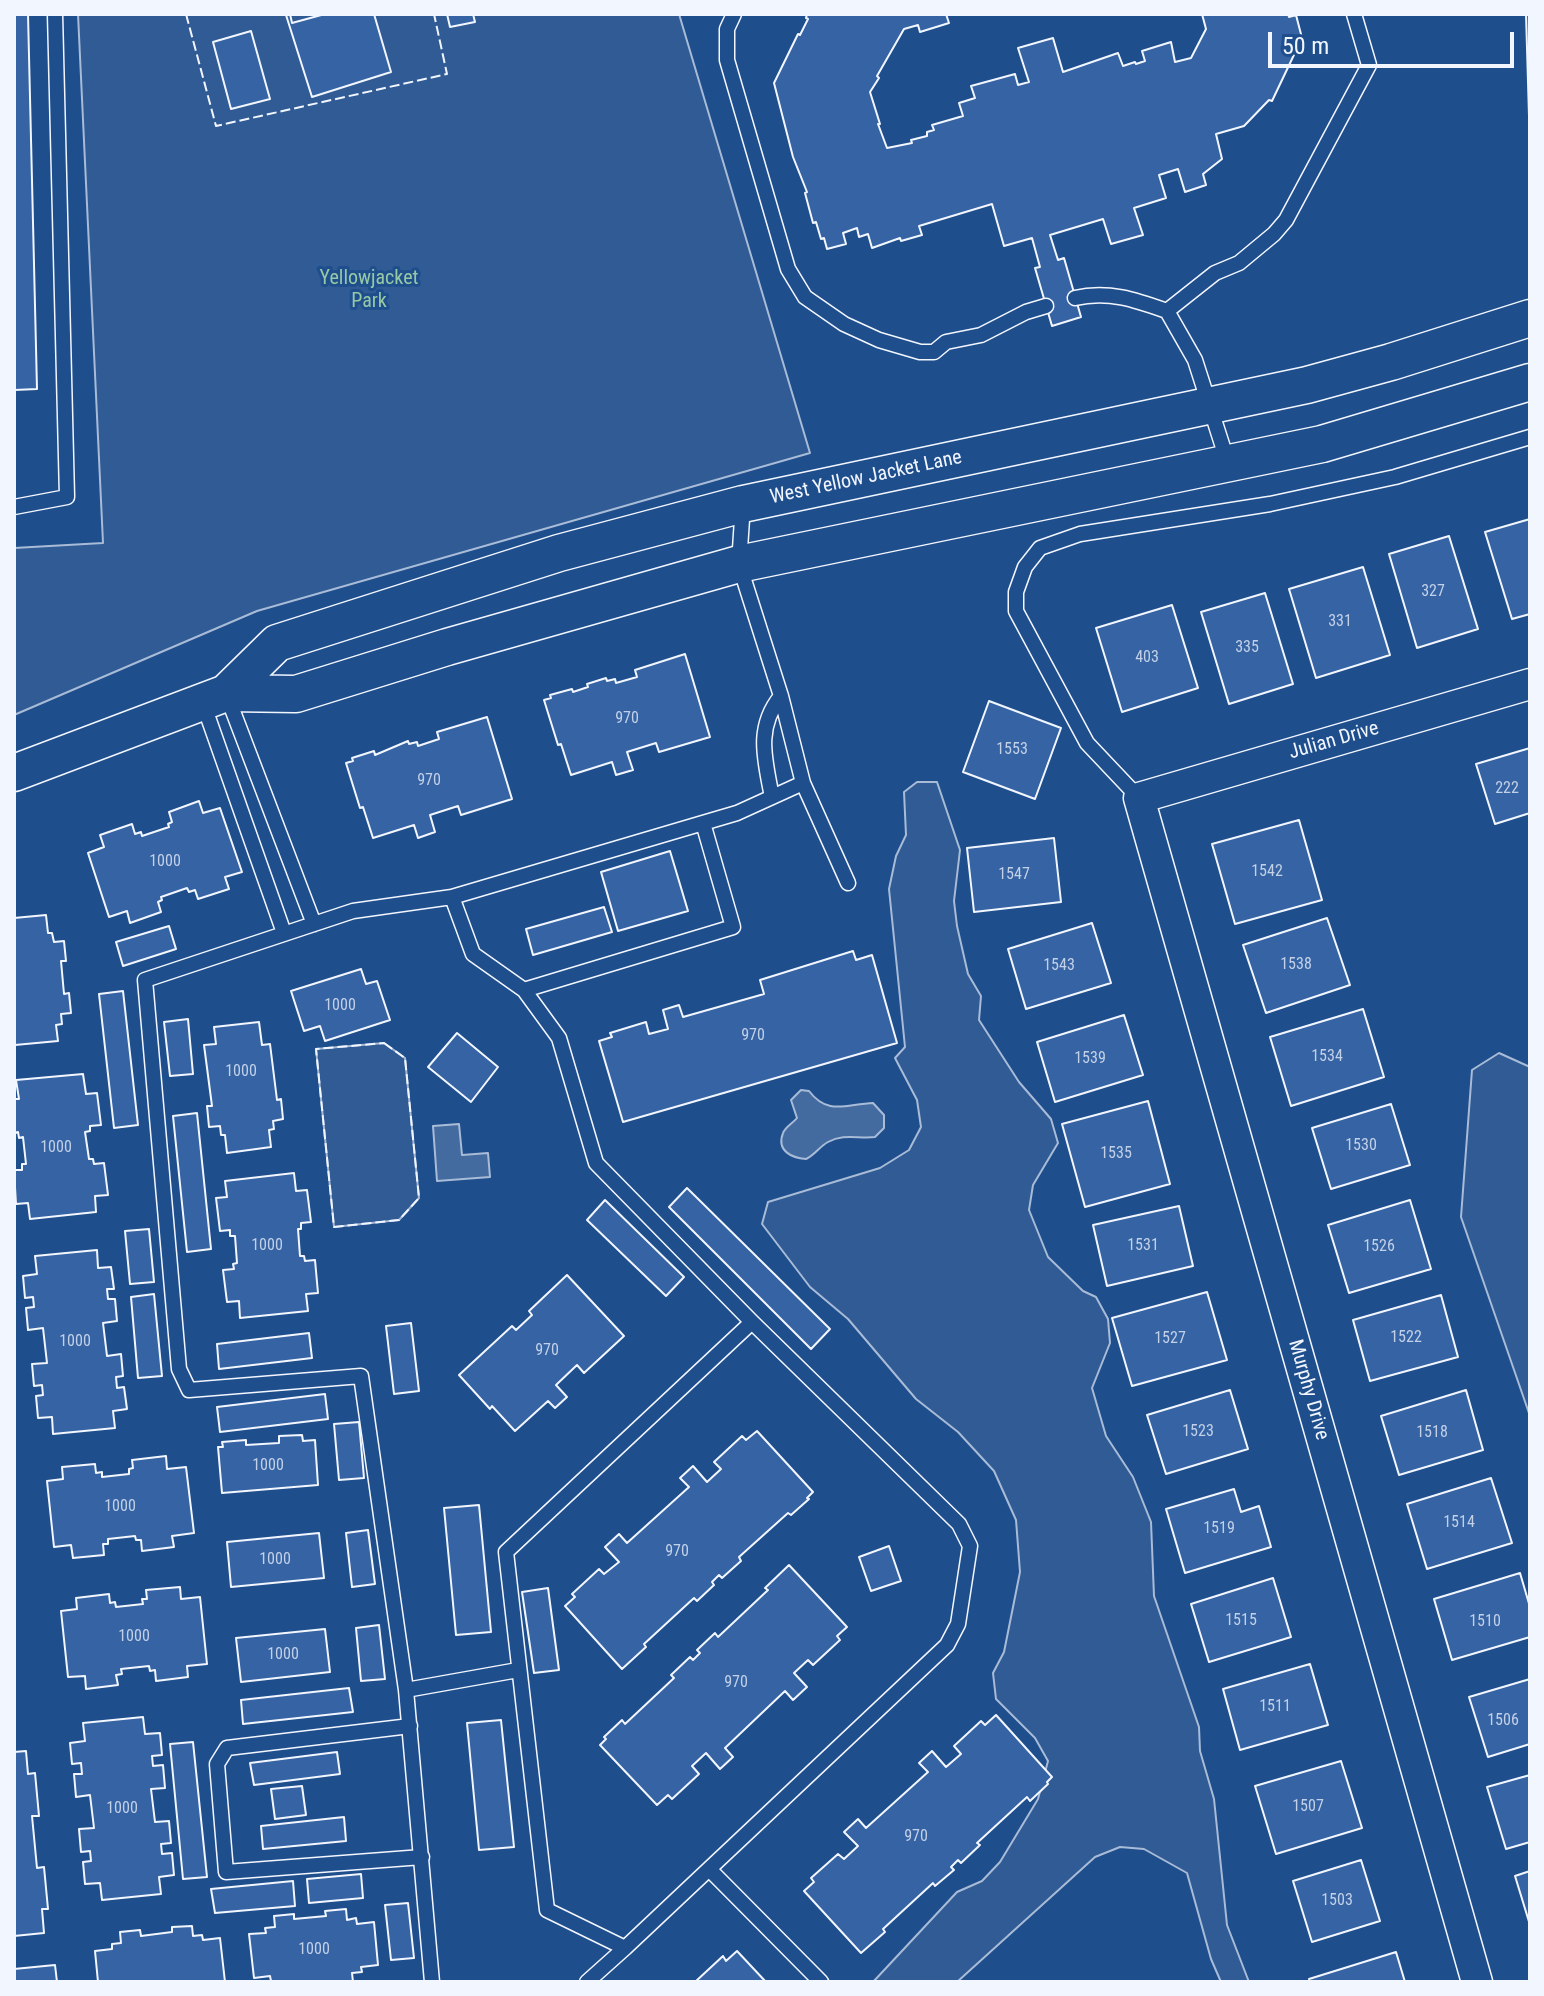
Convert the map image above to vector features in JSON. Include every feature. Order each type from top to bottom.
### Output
[{"type":"street","name":"West Yellow Jacket Lane","points":[[214,698],[277,643],[559,553],[743,504],[1307,385],[1530,318]]},
{"type":"street","name":"West Yellow Jacket Lane","points":[[14,773],[214,698],[296,694],[739,564],[1322,444],[1530,382]]},
{"type":"street","name":"Julian Drive","points":[[1139,798],[1530,684]]},
{"type":"street","name":"Murphy Drive","points":[[1139,798],[1477,1982]]},
{"type":"lane","points":[[14,507],[67,497],[55,14]]},
{"type":"lane","points":[[734,14],[727,29],[727,60],[788,269],[805,297],[844,324],[879,340],[920,352],[934,352],[946,342],[981,335],[1026,312],[1046,306]]},
{"type":"lane","points":[[1167,311],[1215,273],[1239,263],[1258,249],[1286,220],[1369,65],[1354,14]]},
{"type":"lane","points":[[1075,298],[1094,293],[1127,297],[1167,311],[1195,360],[1228,463]]},
{"type":"lane","points":[[1139,798],[1087,743],[1016,611],[1016,592],[1025,567],[1040,548],[1080,534],[1270,504],[1395,477],[1530,437]]},
{"type":"lane","points":[[743,504],[739,564],[781,696],[803,783],[848,883]]},
{"type":"lane","points":[[772,797],[764,756],[765,726],[767,716],[781,696]]},
{"type":"lane","points":[[214,698],[314,924]]},
{"type":"lane","points":[[214,698],[284,933]]},
{"type":"lane","points":[[432,1982],[406,1690],[361,1376],[189,1390],[179,1369],[145,980],[353,911],[452,897],[737,813],[803,783]]},
{"type":"lane","points":[[524,990],[733,927],[703,823]]},
{"type":"lane","points":[[452,897],[473,954],[524,990],[559,1038],[596,1163],[752,1322],[959,1524],[970,1546],[958,1624],[947,1645],[587,1982]]},
{"type":"lane","points":[[625,1948],[547,1910],[506,1552],[752,1322]]},
{"type":"lane","points":[[406,1690],[518,1670]]},
{"type":"lane","points":[[410,1726],[227,1748],[217,1764],[226,1872],[422,1857]]},
{"type":"lane","points":[[709,1869],[821,1982]]},
{"type":"green space","name":"Yellowjacket Park","points":[[78,14],[679,14],[810,453],[257,611],[14,715],[14,548],[103,543]]},
{"type":"green space","points":[[917,782],[937,782],[960,850],[954,901],[968,974],[981,996],[979,1020],[1019,1082],[1051,1119],[1058,1143],[1033,1185],[1029,1210],[1048,1257],[1083,1291],[1096,1297],[1108,1319],[1110,1343],[1092,1388],[1106,1436],[1133,1477],[1151,1522],[1154,1596],[1199,1727],[1200,1751],[1214,1799],[1227,1925],[1249,1982],[1221,1982],[1211,1959],[1187,1873],[1144,1849],[1120,1847],[1095,1857],[957,1982],[873,1982],[957,1892],[982,1881],[1000,1862],[1038,1799],[1048,1761],[1035,1738],[996,1699],[993,1673],[1004,1652],[1020,1572],[1016,1520],[994,1471],[958,1432],[916,1399],[848,1319],[810,1287],[762,1224],[768,1202],[880,1168],[909,1150],[921,1127],[917,1100],[895,1058],[905,1047],[889,889],[896,856],[906,835],[904,792]]},
{"type":"green space","points":[[384,1043],[405,1058],[419,1198],[399,1220],[334,1227],[316,1049]]},
{"type":"green space","points":[[1499,1053],[1530,1067],[1530,1416],[1461,1217],[1472,1070]]},
{"type":"shaded area","points":[[801,1090],[809,1091],[823,1104],[830,1106],[873,1103],[884,1115],[884,1128],[875,1137],[834,1139],[806,1159],[791,1155],[784,1149],[781,1139],[785,1129],[797,1118],[791,1100]]},
{"type":"shaded area","points":[[459,1124],[462,1155],[488,1153],[490,1177],[437,1181],[433,1126]]},
{"type":"building","points":[[14,14],[28,14],[37,389],[14,390]]},
{"type":"building","points":[[290,14],[325,14],[292,23]]},
{"type":"building","points":[[374,14],[391,72],[312,97],[286,15]]},
{"type":"building","points":[[447,14],[473,14],[475,22],[450,27]]},
{"type":"building","points":[[807,14],[946,14],[949,23],[920,32],[918,25],[904,29],[877,76],[879,78],[870,92],[887,148],[912,143],[911,140],[927,136],[927,132],[934,130],[932,125],[963,116],[959,103],[975,98],[971,86],[1015,74],[1018,85],[1029,82],[1018,48],[1053,38],[1063,72],[1118,53],[1123,66],[1136,64],[1145,61],[1142,51],[1171,42],[1175,62],[1191,58],[1206,29],[1202,14],[1296,15],[1302,38],[1272,101],[1269,100],[1244,126],[1216,134],[1222,159],[1203,174],[1206,185],[1185,192],[1178,169],[1159,175],[1166,198],[1134,208],[1143,235],[1111,244],[1103,219],[1050,235],[1058,260],[1064,258],[1081,317],[1052,326],[1035,268],[1040,267],[1032,238],[1004,246],[992,204],[919,226],[922,235],[901,241],[900,238],[872,248],[868,234],[859,237],[857,228],[843,233],[846,244],[827,249],[816,222],[813,223],[807,192],[793,157],[774,83],[808,19]]},
{"type":"building","points":[[1526,14],[1530,14],[1530,150]]},
{"type":"building","points":[[251,31],[270,99],[231,109],[213,42]]},
{"type":"building","points":[[1530,519],[1530,614],[1512,619],[1485,532]]},
{"type":"building","points":[[1449,536],[1478,629],[1417,648],[1389,554]]},
{"type":"building","points":[[1363,567],[1390,655],[1316,678],[1289,589]]},
{"type":"building","points":[[1265,593],[1293,684],[1229,704],[1201,612]]},
{"type":"building","points":[[1172,605],[1198,688],[1122,712],[1096,628]]},
{"type":"building","points":[[685,654],[710,737],[659,752],[656,743],[627,752],[633,770],[616,775],[612,762],[571,775],[544,700],[551,698],[550,695],[572,689],[573,692],[606,678],[607,681],[615,679],[616,683],[637,677],[635,670]]},
{"type":"building","points":[[989,701],[1061,728],[1035,799],[963,772]]},
{"type":"building","points":[[487,717],[512,799],[461,815],[458,806],[430,815],[435,832],[418,838],[414,825],[373,838],[346,763],[353,761],[352,758],[374,751],[375,755],[408,741],[409,744],[417,742],[418,746],[439,739],[437,732]]},
{"type":"building","points":[[1530,748],[1530,813],[1495,824],[1476,764]]},
{"type":"building","points":[[199,801],[203,813],[220,808],[242,872],[225,877],[229,889],[198,899],[195,890],[189,892],[187,888],[161,897],[162,900],[158,902],[161,912],[130,923],[127,911],[109,917],[88,853],[104,847],[100,835],[132,824],[135,834],[141,832],[142,836],[169,827],[168,824],[172,822],[169,812]]},
{"type":"building","points":[[1299,820],[1322,900],[1235,924],[1212,844]]},
{"type":"building","points":[[1054,838],[1061,902],[974,912],[967,848]]},
{"type":"building","points":[[670,851],[688,911],[618,931],[601,872]]},
{"type":"building","points":[[604,907],[612,932],[533,955],[526,929]]},
{"type":"building","points":[[46,915],[48,933],[52,933],[54,942],[64,941],[66,961],[61,961],[64,994],[69,993],[71,1013],[61,1014],[62,1024],[56,1025],[58,1041],[15,1045],[14,918]]},
{"type":"building","points":[[1327,918],[1350,985],[1266,1013],[1243,945]]},
{"type":"building","points":[[1092,923],[1111,983],[1026,1009],[1008,949]]},
{"type":"building","points":[[169,926],[176,949],[123,966],[116,942]]},
{"type":"building","points":[[853,951],[856,960],[872,955],[897,1043],[623,1122],[599,1041],[612,1037],[610,1033],[646,1022],[649,1034],[668,1029],[663,1010],[679,1005],[683,1017],[764,994],[760,980]]},
{"type":"building","points":[[361,969],[366,984],[377,981],[390,1020],[325,1041],[320,1026],[304,1031],[291,991]]},
{"type":"building","points":[[123,991],[138,1125],[114,1128],[99,994]]},
{"type":"building","points":[[1363,1009],[1384,1077],[1291,1106],[1270,1037]]},
{"type":"building","points":[[1124,1015],[1143,1075],[1055,1102],[1037,1042]]},
{"type":"building","points":[[188,1019],[193,1074],[170,1076],[164,1022]]},
{"type":"building","points":[[259,1022],[262,1045],[270,1044],[277,1100],[281,1099],[283,1119],[273,1121],[274,1129],[269,1130],[271,1147],[227,1153],[225,1135],[221,1135],[220,1126],[209,1127],[207,1106],[212,1106],[204,1045],[216,1044],[214,1027]]},
{"type":"building","points":[[457,1033],[498,1067],[471,1102],[428,1067]]},
{"type":"building","points":[[83,1074],[86,1094],[97,1093],[101,1125],[90,1126],[90,1131],[85,1132],[89,1159],[93,1159],[94,1164],[104,1163],[108,1195],[95,1196],[96,1212],[30,1219],[28,1203],[16,1204],[14,1170],[22,1170],[22,1164],[26,1164],[23,1137],[19,1138],[18,1132],[14,1133],[14,1099],[19,1099],[16,1080]]},
{"type":"building","points":[[1148,1101],[1170,1184],[1085,1207],[1062,1124]]},
{"type":"building","points":[[1391,1104],[1410,1165],[1331,1189],[1312,1128]]},
{"type":"building","points":[[197,1113],[211,1249],[187,1252],[173,1116]]},
{"type":"building","points":[[294,1173],[296,1191],[307,1190],[311,1222],[301,1223],[301,1229],[298,1229],[300,1256],[304,1256],[305,1261],[315,1260],[318,1293],[306,1294],[308,1311],[240,1318],[239,1301],[227,1302],[223,1270],[234,1269],[233,1264],[237,1263],[235,1236],[230,1236],[230,1230],[220,1231],[216,1198],[227,1197],[225,1181]]},
{"type":"building","points":[[687,1188],[830,1329],[811,1349],[669,1207]]},
{"type":"building","points":[[605,1200],[684,1277],[666,1296],[587,1220]]},
{"type":"building","points":[[1410,1200],[1431,1269],[1349,1293],[1328,1225]]},
{"type":"building","points":[[1179,1206],[1193,1266],[1107,1286],[1093,1225]]},
{"type":"building","points":[[149,1229],[154,1282],[130,1284],[125,1231]]},
{"type":"building","points":[[97,1250],[98,1268],[111,1267],[114,1289],[107,1289],[108,1299],[115,1299],[117,1321],[103,1323],[107,1356],[121,1354],[123,1376],[116,1377],[117,1388],[124,1387],[127,1409],[113,1411],[115,1428],[53,1434],[52,1417],[38,1418],[36,1396],[43,1395],[42,1385],[34,1386],[32,1364],[47,1363],[43,1328],[28,1330],[26,1308],[34,1307],[33,1297],[25,1298],[23,1276],[37,1274],[35,1256]]},
{"type":"building","points":[[567,1275],[624,1336],[584,1373],[577,1365],[556,1385],[567,1397],[555,1408],[548,1401],[515,1431],[459,1375],[512,1326],[516,1330],[532,1315],[529,1311]]},
{"type":"building","points":[[1207,1292],[1227,1360],[1132,1386],[1112,1318]]},
{"type":"building","points":[[154,1294],[162,1376],[138,1378],[131,1297]]},
{"type":"building","points":[[1441,1295],[1458,1357],[1370,1381],[1353,1320]]},
{"type":"building","points":[[411,1323],[419,1391],[394,1394],[386,1326]]},
{"type":"building","points":[[309,1333],[312,1358],[219,1369],[217,1344]]},
{"type":"building","points":[[1230,1390],[1248,1449],[1166,1474],[1147,1415]]},
{"type":"building","points":[[1466,1390],[1483,1450],[1399,1475],[1381,1416]]},
{"type":"building","points":[[325,1394],[328,1419],[220,1432],[217,1407]]},
{"type":"building","points":[[359,1422],[364,1478],[339,1480],[334,1424]]},
{"type":"building","points":[[757,1431],[813,1492],[791,1515],[788,1513],[739,1557],[741,1561],[722,1578],[719,1575],[712,1582],[714,1585],[697,1601],[694,1598],[644,1644],[646,1647],[622,1669],[565,1606],[575,1597],[572,1594],[599,1569],[604,1574],[619,1562],[605,1547],[619,1534],[627,1543],[689,1487],[680,1478],[693,1466],[707,1482],[721,1469],[714,1462],[742,1436],[746,1440]]},
{"type":"building","points":[[302,1435],[303,1441],[315,1440],[318,1485],[222,1493],[218,1447],[223,1447],[222,1442],[246,1440],[246,1445],[279,1443],[279,1436]]},
{"type":"building","points":[[166,1456],[167,1469],[186,1467],[194,1533],[172,1536],[174,1547],[142,1551],[141,1540],[136,1540],[135,1536],[108,1539],[108,1544],[103,1544],[104,1555],[73,1558],[71,1545],[54,1547],[47,1481],[63,1479],[62,1467],[95,1464],[96,1473],[102,1472],[102,1477],[129,1474],[129,1469],[133,1468],[132,1460]]},
{"type":"building","points":[[1491,1478],[1512,1543],[1427,1569],[1407,1504]]},
{"type":"building","points":[[1234,1489],[1241,1512],[1259,1506],[1271,1547],[1185,1573],[1166,1509]]},
{"type":"building","points":[[479,1505],[491,1632],[456,1635],[444,1508]]},
{"type":"building","points":[[368,1530],[375,1584],[352,1587],[346,1533]]},
{"type":"building","points":[[319,1533],[324,1578],[231,1587],[227,1542]]},
{"type":"building","points":[[889,1546],[901,1581],[871,1591],[859,1557]]},
{"type":"building","points":[[789,1565],[847,1627],[837,1636],[840,1640],[813,1665],[808,1660],[794,1673],[807,1687],[793,1700],[785,1691],[725,1748],[733,1757],[720,1769],[706,1753],[692,1766],[699,1774],[672,1799],[668,1795],[657,1805],[600,1745],[606,1739],[604,1737],[622,1720],[625,1724],[674,1678],[671,1675],[690,1657],[693,1660],[700,1653],[697,1650],[715,1633],[718,1637],[768,1590],[765,1588]]},
{"type":"building","points":[[1520,1573],[1530,1607],[1530,1637],[1452,1660],[1434,1599]]},
{"type":"building","points":[[1273,1578],[1291,1637],[1209,1662],[1191,1604]]},
{"type":"building","points":[[180,1587],[181,1599],[200,1597],[207,1664],[187,1666],[188,1677],[156,1681],[155,1670],[150,1671],[149,1666],[121,1669],[122,1674],[116,1675],[118,1685],[86,1689],[85,1676],[68,1677],[61,1611],[77,1609],[76,1598],[109,1594],[110,1603],[115,1602],[116,1607],[143,1604],[142,1599],[147,1599],[146,1590]]},
{"type":"building","points":[[548,1588],[559,1670],[534,1673],[522,1592]]},
{"type":"building","points":[[379,1625],[385,1679],[361,1681],[356,1628]]},
{"type":"building","points":[[325,1629],[330,1672],[241,1682],[236,1638]]},
{"type":"building","points":[[1310,1664],[1328,1725],[1240,1750],[1223,1689]]},
{"type":"building","points":[[1530,1679],[1530,1744],[1488,1757],[1469,1697]]},
{"type":"building","points":[[349,1688],[353,1712],[243,1724],[241,1700]]},
{"type":"building","points":[[996,1715],[1052,1777],[1030,1801],[1027,1797],[977,1843],[980,1845],[961,1863],[958,1860],[951,1867],[954,1870],[935,1886],[933,1883],[883,1929],[885,1932],[861,1953],[804,1891],[814,1882],[811,1878],[838,1854],[844,1859],[858,1846],[844,1832],[858,1819],[866,1828],[928,1772],[919,1763],[932,1751],[946,1767],[961,1754],[954,1746],[981,1721],[985,1725]]},
{"type":"building","points":[[143,1717],[145,1734],[160,1733],[162,1755],[152,1756],[153,1766],[163,1765],[165,1788],[151,1789],[155,1822],[169,1821],[171,1843],[161,1844],[162,1854],[172,1853],[174,1875],[159,1877],[161,1894],[102,1900],[100,1883],[85,1884],[83,1862],[91,1861],[90,1851],[81,1852],[79,1829],[94,1828],[90,1795],[76,1797],[74,1774],[82,1774],[81,1763],[72,1764],[70,1743],[85,1741],[83,1723]]},
{"type":"building","points":[[501,1720],[514,1847],[479,1850],[467,1723]]},
{"type":"building","points":[[193,1742],[207,1877],[183,1879],[170,1744]]},
{"type":"building","points":[[26,1751],[28,1774],[35,1773],[39,1816],[32,1816],[37,1868],[44,1867],[48,1909],[42,1909],[44,1933],[14,1936],[14,1752]]},
{"type":"building","points":[[337,1752],[340,1774],[254,1785],[250,1763]]},
{"type":"building","points":[[1341,1761],[1362,1828],[1276,1854],[1255,1786]]},
{"type":"building","points":[[1530,1775],[1530,1842],[1506,1849],[1487,1787]]},
{"type":"building","points":[[302,1786],[306,1815],[275,1819],[271,1789]]},
{"type":"building","points":[[344,1817],[346,1841],[263,1849],[261,1826]]},
{"type":"building","points":[[1361,1860],[1380,1921],[1312,1942],[1293,1881]]},
{"type":"building","points":[[1530,1871],[1530,1925],[1515,1876]]},
{"type":"building","points":[[361,1874],[363,1898],[309,1903],[307,1879]]},
{"type":"building","points":[[293,1881],[295,1906],[215,1913],[211,1889]]},
{"type":"building","points":[[408,1903],[414,1958],[391,1960],[385,1905]]},
{"type":"building","points":[[346,1909],[347,1920],[356,1918],[357,1924],[374,1922],[378,1965],[361,1967],[362,1972],[352,1973],[353,1982],[281,1982],[271,1981],[270,1976],[254,1978],[249,1934],[266,1933],[265,1928],[275,1927],[274,1916],[294,1914],[294,1919],[326,1916],[325,1911]]},
{"type":"building","points":[[192,1926],[193,1936],[202,1935],[203,1940],[220,1938],[225,1982],[98,1982],[95,1951],[112,1949],[112,1944],[121,1943],[120,1932],[140,1930],[141,1936],[172,1932],[172,1927]]},
{"type":"building","points":[[737,1951],[766,1982],[695,1982],[723,1956],[726,1961]]},
{"type":"building","points":[[1396,1952],[1405,1982],[1310,1982],[1309,1979]]},
{"type":"building","points":[[55,1965],[57,1982],[14,1982],[14,1969]]},
{"type":"fence","points":[[186,14],[216,126],[447,74],[434,14]]},
{"type":"fence","points":[[384,1043],[405,1058],[419,1198],[399,1220],[334,1227],[316,1049],[384,1043]]},
{"type":"fence","points":[[14,1486],[14,1503]]}]
